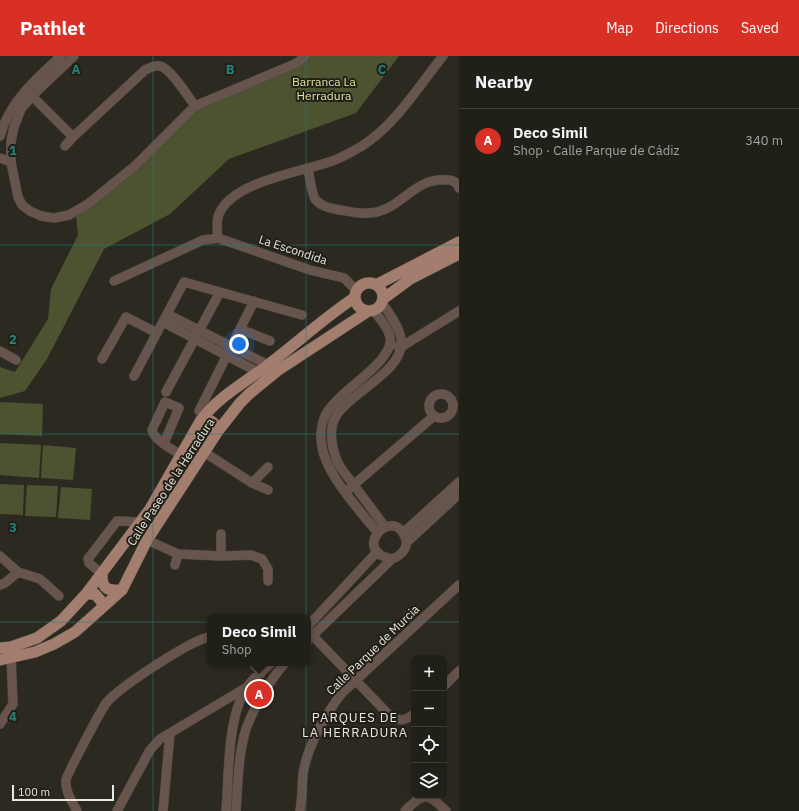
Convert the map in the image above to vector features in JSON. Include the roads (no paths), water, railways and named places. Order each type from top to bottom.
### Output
[{"type":"main road","points":[[376,285],[459,242]]},
{"type":"main road","points":[[383,301],[382,291],[376,285],[371,283],[366,283],[360,286],[355,294],[356,305],[361,310],[371,311],[410,279],[459,254]]},
{"type":"main road","name":"Calle Paseo de la Herradura","points":[[0,648],[11,647],[37,638],[61,620],[86,594],[150,509],[200,415],[268,365],[355,294]]},
{"type":"main road","name":"Calle Paseo de la Herradura","points":[[5,659],[35,652],[54,644],[75,632],[122,590],[147,540],[230,415],[249,394],[276,371],[371,311]]},
{"type":"main road","points":[[217,402],[218,411],[221,414],[230,415]]},
{"type":"main road","points":[[200,415],[212,420],[218,431]]},
{"type":"main road","points":[[102,574],[102,582],[104,586],[108,589],[122,590]]},
{"type":"main road","points":[[86,594],[95,594],[102,601],[103,606]]},
{"type":"street","points":[[0,136],[8,115],[15,103],[27,88],[61,56]]},
{"type":"street","points":[[74,56],[32,96],[22,109],[14,127],[11,141],[11,162],[18,196],[22,205],[41,216],[54,218],[69,215],[88,204],[135,166],[195,106],[297,63],[305,56]]},
{"type":"street","points":[[114,281],[203,240],[218,238],[218,215],[223,207],[235,196],[250,187],[273,177],[334,161],[362,145],[390,124],[443,56]]},
{"type":"street","points":[[65,146],[145,70],[152,66],[160,66],[167,69],[195,106]]},
{"type":"street","points":[[32,96],[73,137]]},
{"type":"street","points":[[0,158],[11,162]]},
{"type":"street","points":[[308,169],[315,198],[320,204],[326,207],[361,213],[377,212],[394,204],[417,187],[429,182],[442,179],[452,180],[457,183],[459,188]]},
{"type":"street","name":"La Escondida","points":[[218,238],[310,270],[344,278],[355,294]]},
{"type":"street","points":[[134,376],[184,282],[302,315]]},
{"type":"street","points":[[166,392],[220,292]]},
{"type":"street","points":[[200,415],[254,301]]},
{"type":"street","points":[[381,529],[336,459],[332,446],[331,433],[335,417],[343,407],[389,368],[397,357],[401,347],[401,338],[397,327],[383,301]]},
{"type":"street","points":[[371,311],[388,330],[390,344],[387,353],[380,362],[336,400],[325,416],[321,433],[322,447],[326,462],[345,491],[381,529]]},
{"type":"street","points":[[390,344],[401,347],[459,311]]},
{"type":"street","points":[[102,359],[126,317],[157,333]]},
{"type":"street","points":[[165,318],[229,351],[268,365]]},
{"type":"street","points":[[240,329],[270,341]]},
{"type":"street","points":[[0,351],[16,360]]},
{"type":"street","points":[[229,351],[258,372]]},
{"type":"street","points":[[345,491],[354,485],[434,416]]},
{"type":"street","points":[[164,444],[180,455]]},
{"type":"street","points":[[204,452],[252,483],[268,490]]},
{"type":"street","points":[[252,483],[268,467]]},
{"type":"street","points":[[403,532],[459,482]]},
{"type":"street","points":[[407,542],[403,532],[392,526],[381,529],[374,539],[374,546],[377,552],[384,557],[392,558],[399,556],[405,550],[407,542],[459,494]]},
{"type":"street","points":[[102,574],[88,561],[93,553],[117,521],[140,522]]},
{"type":"street","points":[[221,534],[221,556]]},
{"type":"street","points":[[147,540],[178,554],[251,556],[262,559],[268,569],[268,581]]},
{"type":"street","points":[[311,631],[377,552]]},
{"type":"street","points":[[175,565],[178,554]]},
{"type":"street","points":[[0,556],[18,572],[40,580],[59,596]]},
{"type":"street","points":[[311,631],[392,558]]},
{"type":"street","points":[[0,585],[18,572]]},
{"type":"street","name":"Calle Parque de Murcia","points":[[300,811],[303,774],[307,758],[332,705],[342,693],[459,585]]},
{"type":"street","points":[[311,635],[391,718],[396,720],[404,720],[411,716]]},
{"type":"street","points":[[77,811],[67,793],[66,778],[107,702],[157,665],[193,643],[207,637]]},
{"type":"street","points":[[1,722],[12,704],[13,688],[5,659]]},
{"type":"street","points":[[256,666],[262,672]]},
{"type":"street","points":[[117,811],[150,750],[160,739],[247,686],[268,666]]},
{"type":"street","points":[[236,811],[240,759],[246,729],[274,676],[282,666]]},
{"type":"street","points":[[447,683],[459,672]]},
{"type":"street","points":[[226,811],[233,725],[247,686]]},
{"type":"street","points":[[233,725],[246,729]]},
{"type":"street","points":[[163,811],[170,733]]},
{"type":"street","points":[[405,811],[415,801],[427,797],[434,799],[446,811]]},
{"type":"place","name":"Deco Simil","points":[[259,694]]},
{"type":"district","name":"PARQUES DE LA HERRADURA","points":[[355,724]]},
{"type":"park label","name":"Barranca La Herradura","points":[[324,89]]}]
